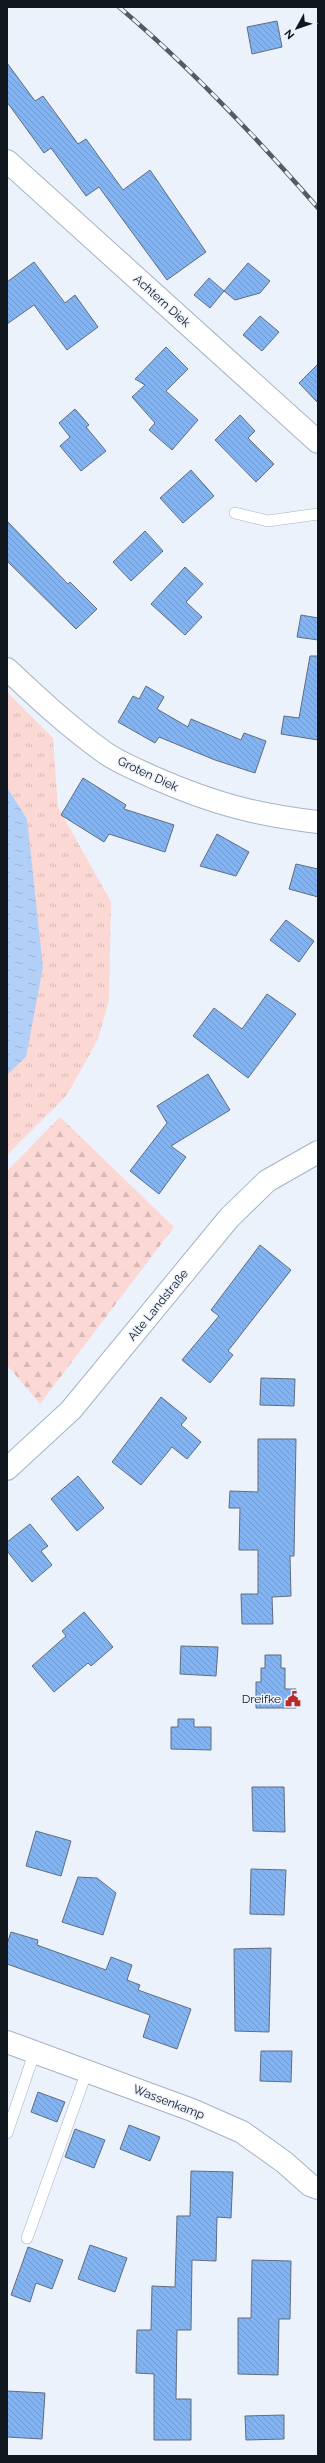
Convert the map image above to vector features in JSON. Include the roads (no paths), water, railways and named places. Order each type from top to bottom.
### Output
[{"type":"street","name":"Achtern Diek","points":[[7,161],[318,442]]},
{"type":"street","name":"Groten Diek","points":[[7,669],[53,713],[105,752],[133,768],[202,798],[252,813],[318,822]]},
{"type":"street","name":"Alte Landstraße","points":[[7,1469],[72,1410],[229,1218],[267,1181],[318,1152]]},
{"type":"street","name":"Wassenkamp","points":[[7,2042],[35,2051],[192,2110],[242,2132],[284,2162],[310,2185],[318,2188]]},
{"type":"lane","points":[[235,513],[268,521],[318,514]]},
{"type":"lane","points":[[7,2133],[35,2051]]},
{"type":"lane","points":[[28,2238],[87,2071]]},
{"type":"water","points":[[7,787],[27,819],[43,967],[26,1057],[7,1075]]},
{"type":"railway","points":[[119,7],[172,54],[222,104],[271,155],[318,208]]},
{"type":"place","name":"Dreifke","points":[[293,1699]]}]
